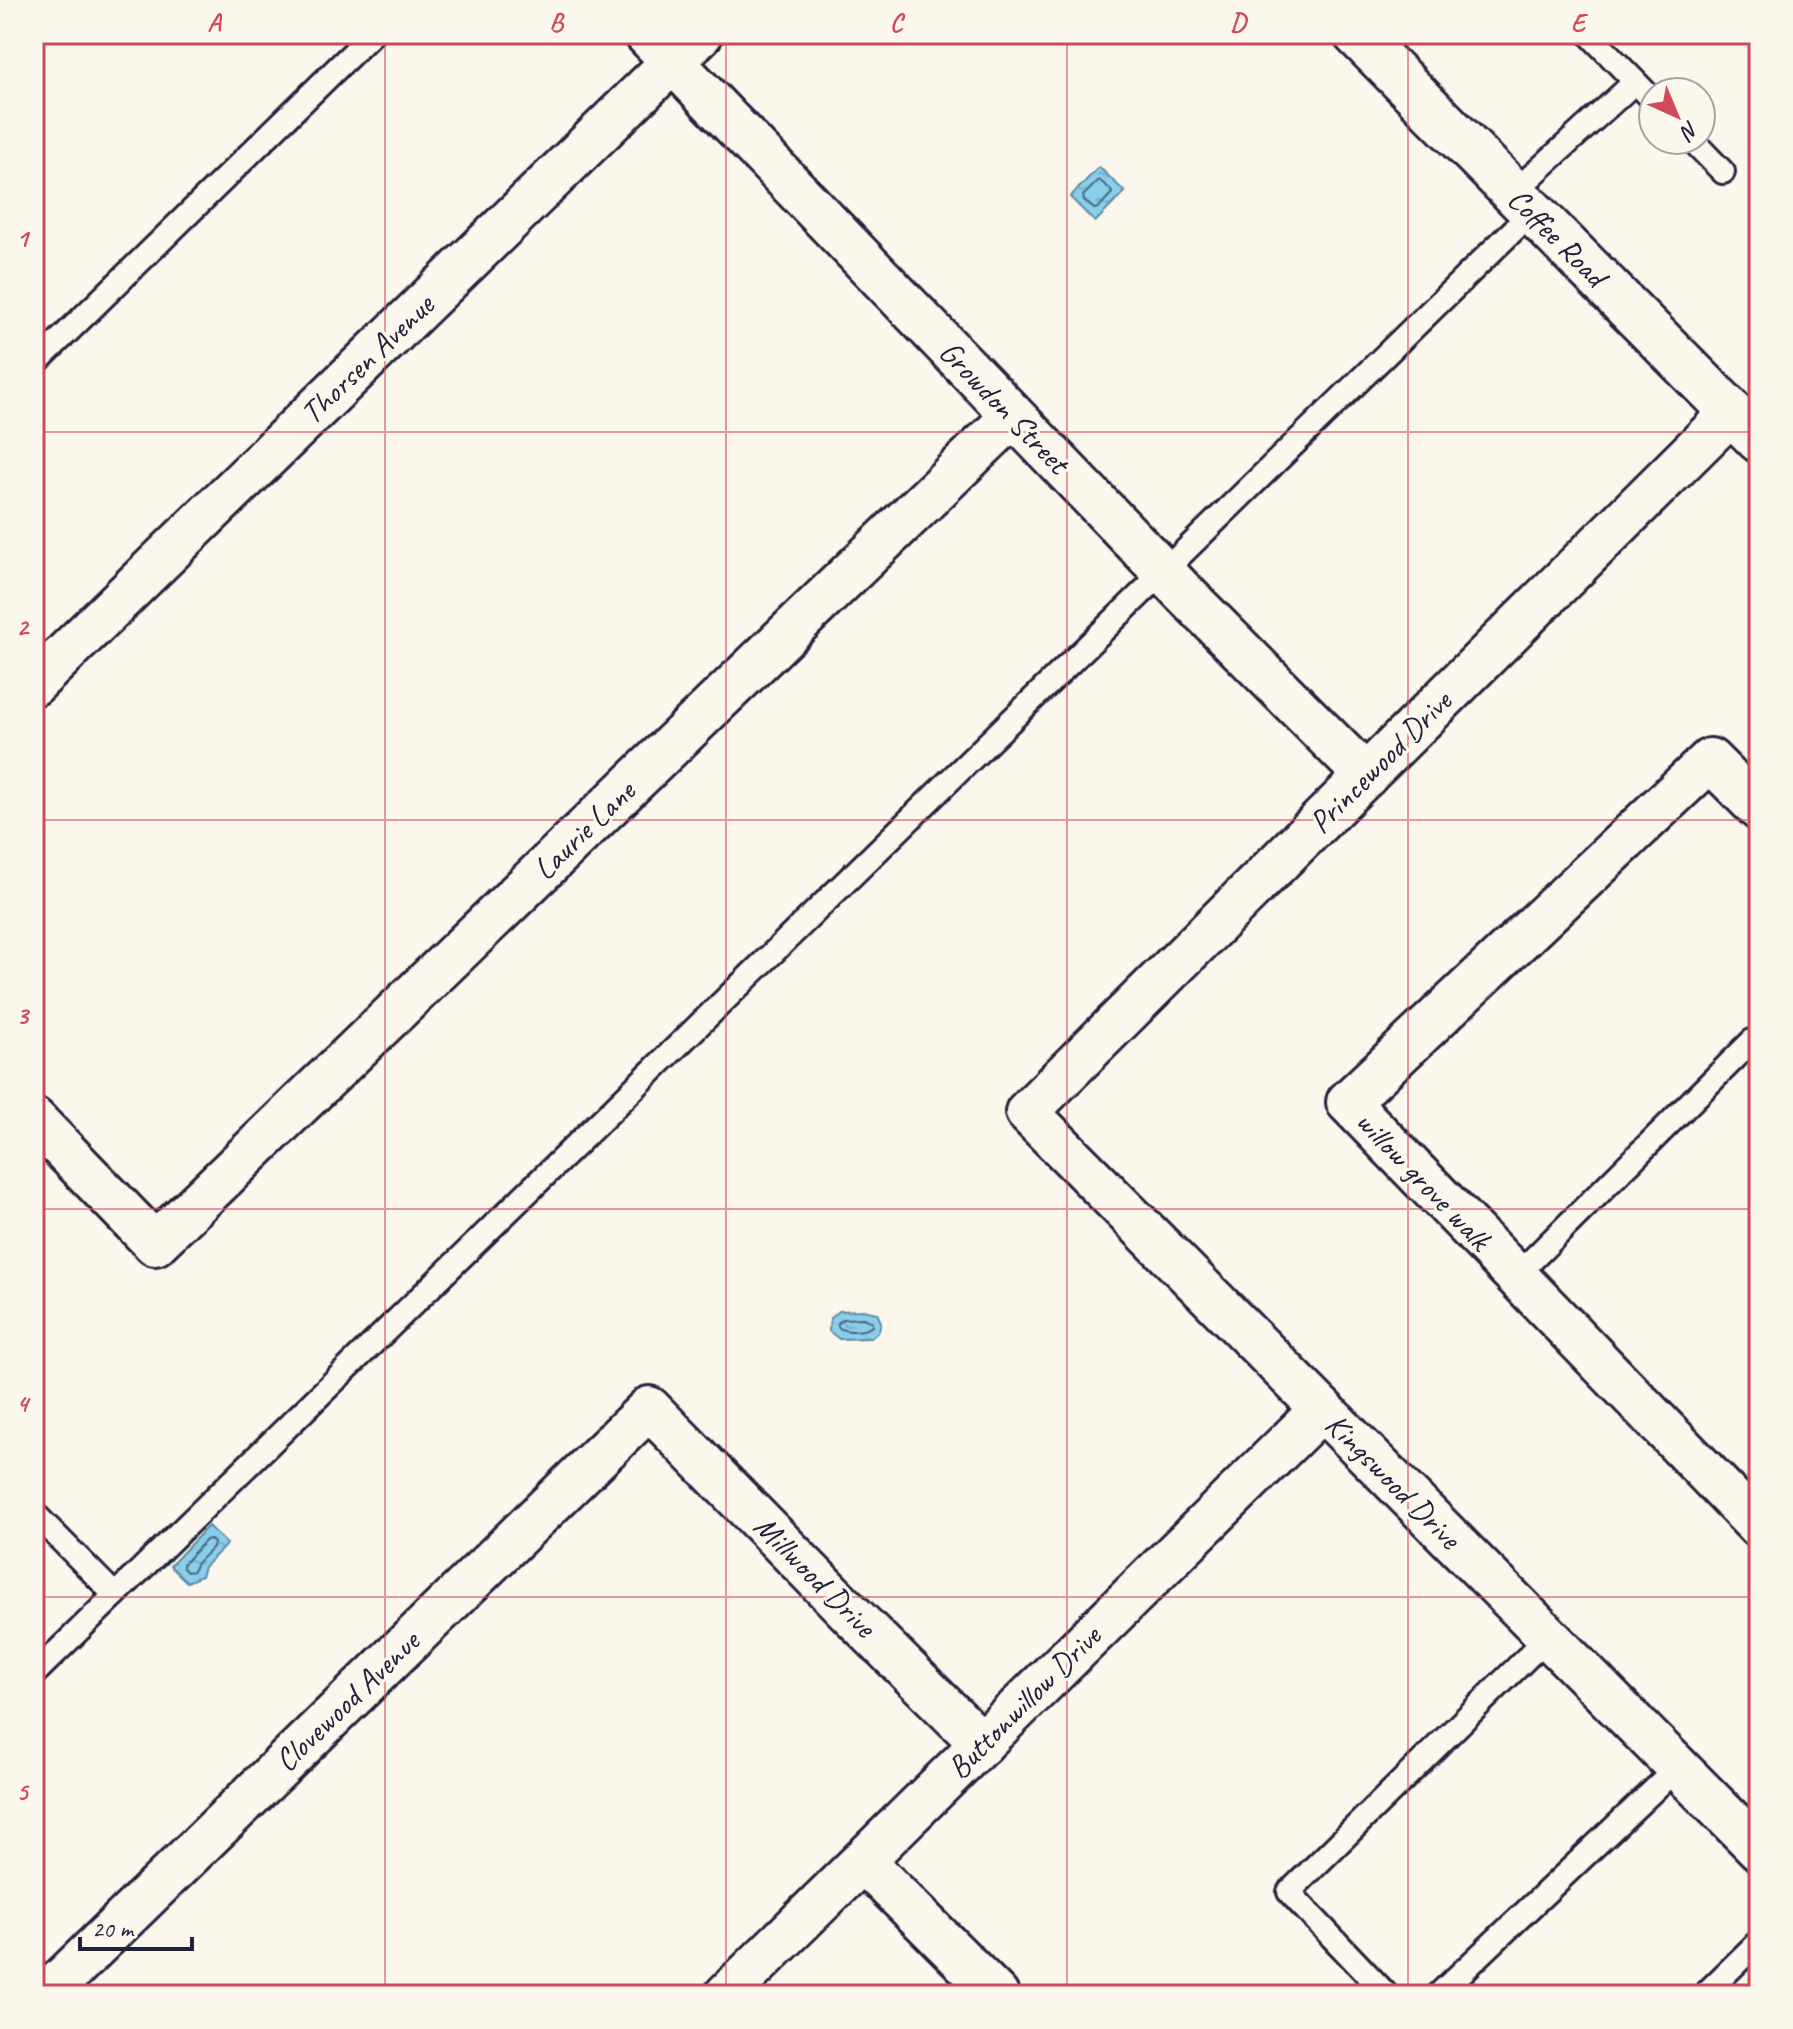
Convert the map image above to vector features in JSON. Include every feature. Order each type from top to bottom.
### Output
[{"type":"main road","name":"Coffee Road","points":[[1356,34],[1745,426]]},
{"type":"street","name":"Growdon Street","points":[[673,43],[1013,416],[1366,776]]},
{"type":"street","name":"Thorsen Avenue","points":[[34,684],[673,43]]},
{"type":"street","name":"Laurie Lane","points":[[34,1119],[155,1244],[1013,416]]},
{"type":"street","name":"Princewood Drive","points":[[1027,1112],[1366,776],[1745,426]]},
{"type":"street","name":"willow grove walk","points":[[1759,809],[1710,760],[1348,1102],[1759,1527]]},
{"type":"street","name":"Kingswood Drive","points":[[1027,1112],[1759,1849]]},
{"type":"street","name":"Millwood Drive","points":[[649,1408],[982,1744]]},
{"type":"street","name":"Clovewood Avenue","points":[[46,1995],[649,1408]]},
{"type":"street","name":"Buttonwillow Drive","points":[[726,1995],[1322,1409]]},
{"type":"street","points":[[863,1861],[997,1995]]},
{"type":"lane","points":[[34,365],[372,34]]},
{"type":"lane","points":[[34,1674],[1163,572],[1523,202],[1635,82],[1589,34]]},
{"type":"lane","points":[[1708,156],[1723,172]]},
{"type":"lane","points":[[1516,1276],[1752,1041]]},
{"type":"lane","points":[[34,1513],[115,1595]]},
{"type":"lane","points":[[1387,1995],[1289,1892],[1548,1637]]},
{"type":"lane","points":[[1438,1995],[1678,1767]]},
{"type":"lane","points":[[1704,1995],[1759,1941]]},
{"type":"water","points":[[1099,167],[1125,192],[1095,222],[1070,197]]},
{"type":"water","points":[[839,1311],[877,1313],[881,1322],[879,1331],[871,1338],[839,1339],[829,1331],[830,1319]]},
{"type":"water","points":[[208,1526],[227,1544],[204,1567],[201,1576],[187,1582],[170,1566]]}]
